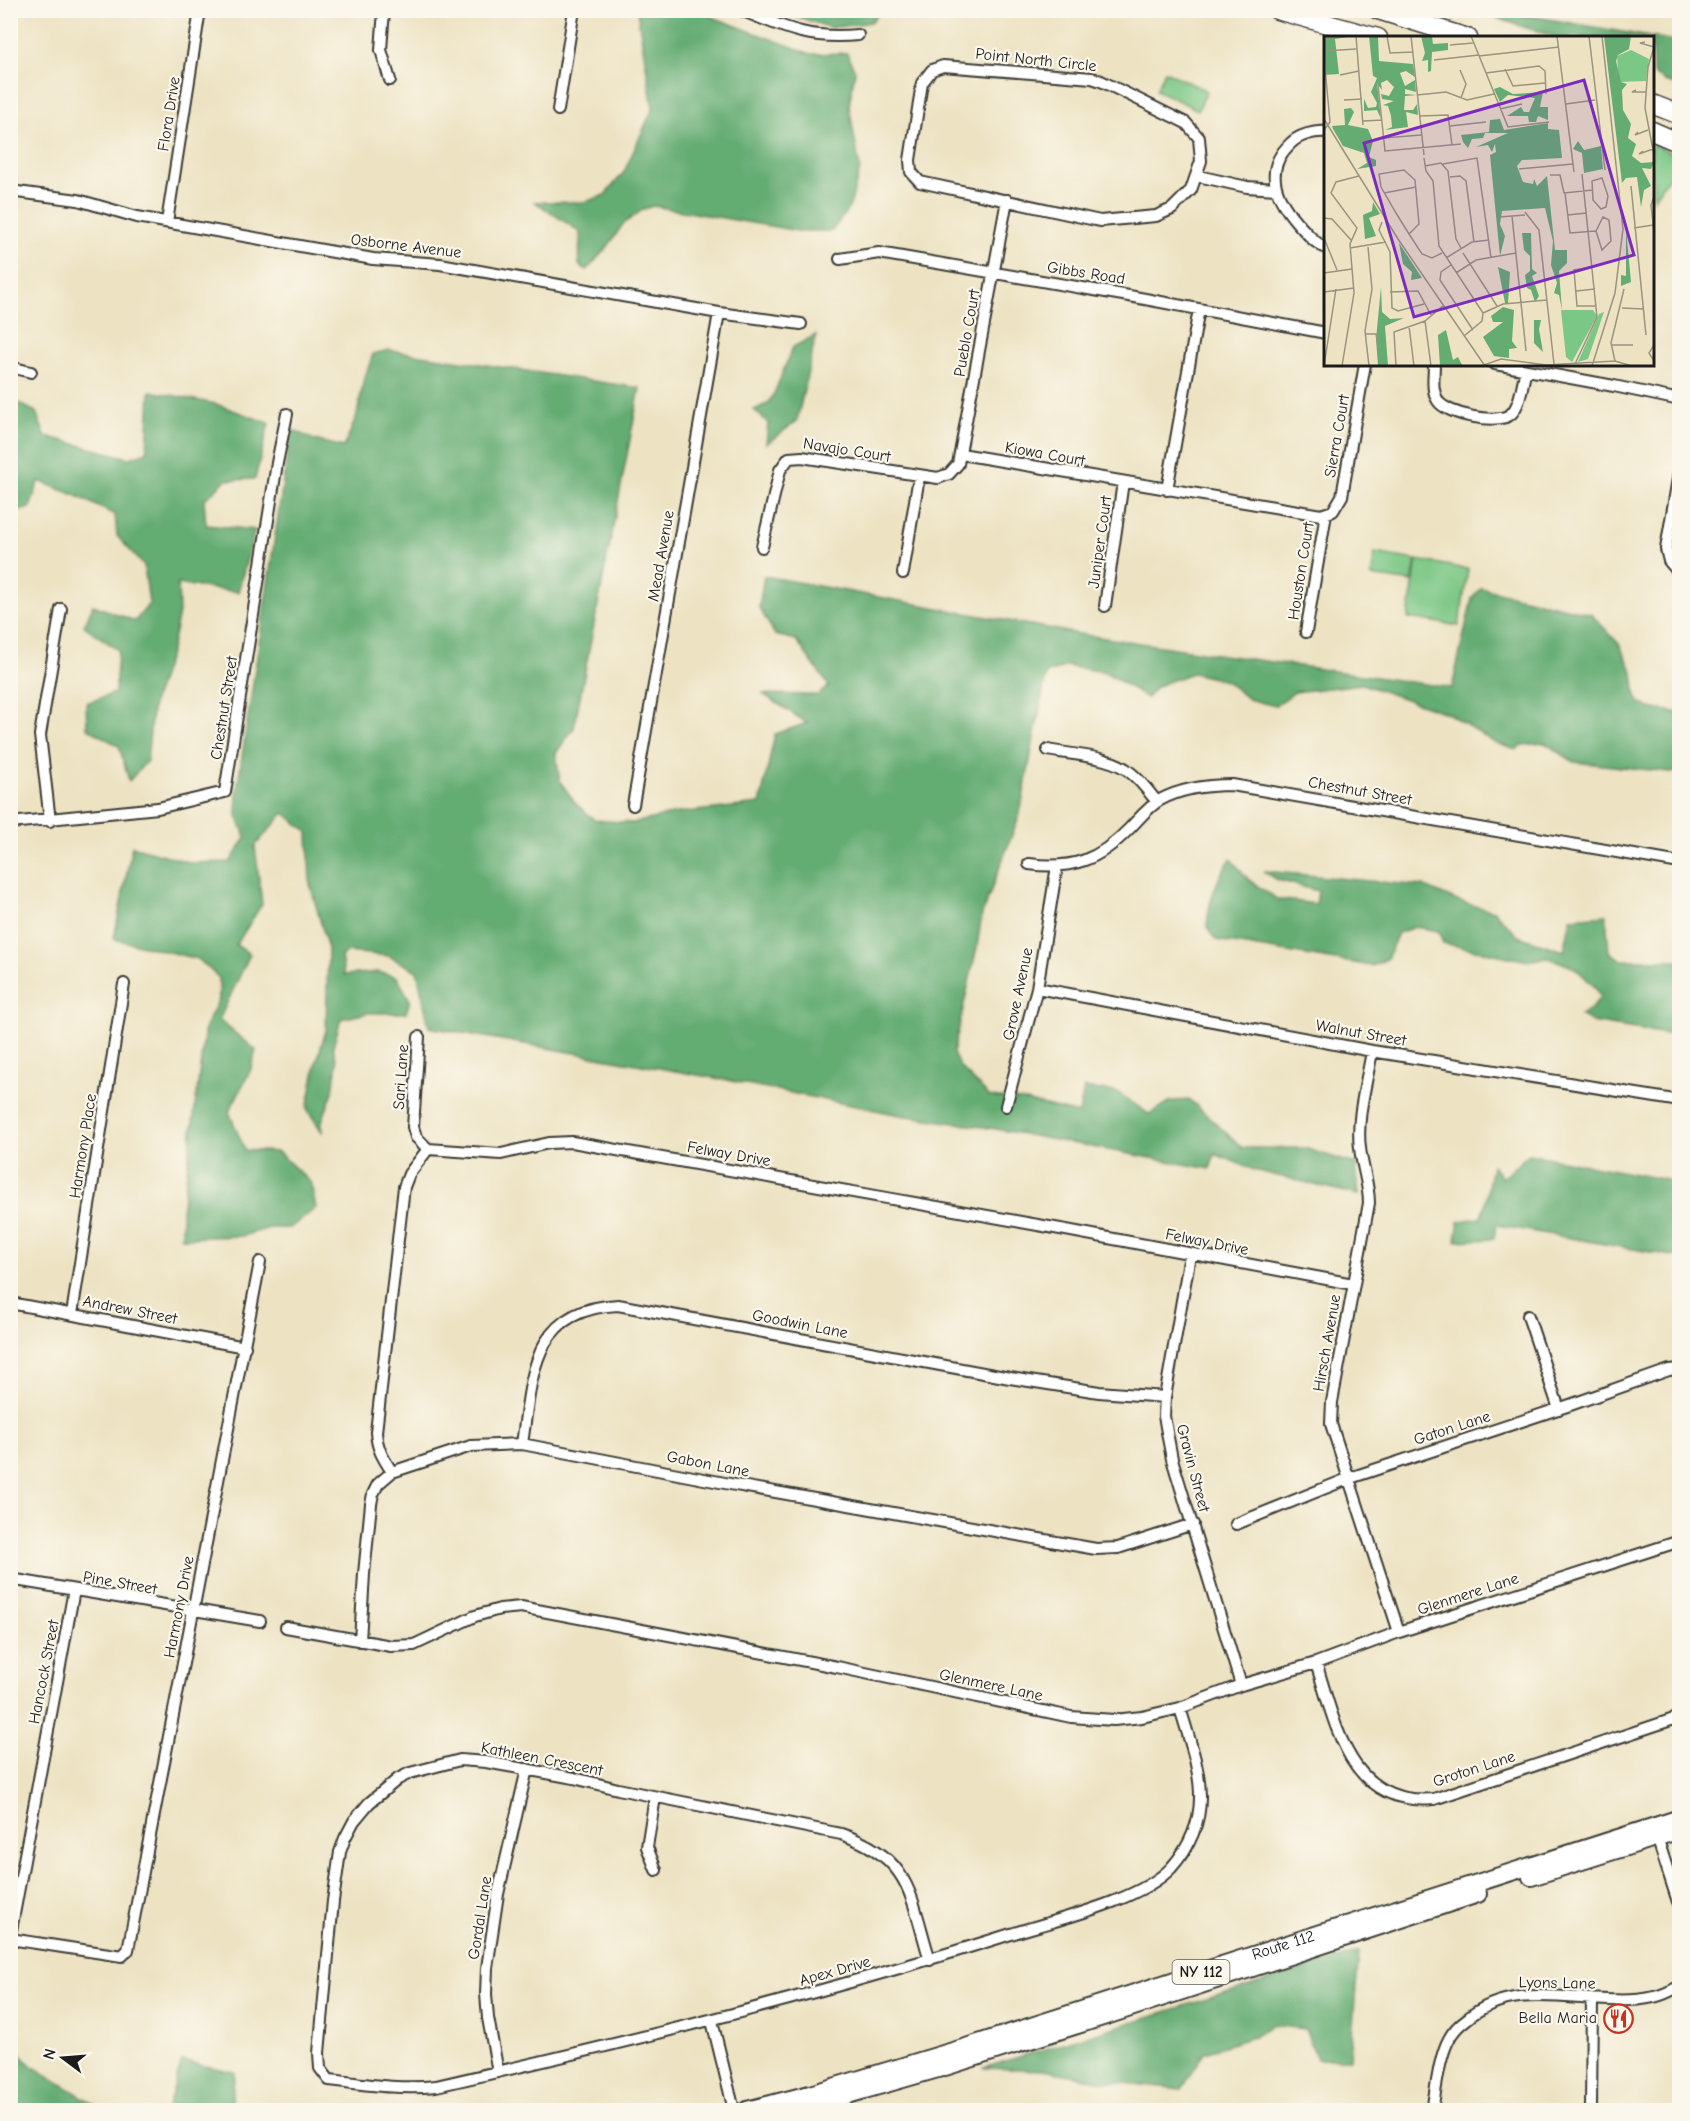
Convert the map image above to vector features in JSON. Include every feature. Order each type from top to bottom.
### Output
[{"type":"highway","points":[[1277,10],[1371,36]]},
{"type":"highway","points":[[1378,10],[1461,36]]},
{"type":"highway","points":[[1654,104],[1680,115]]},
{"type":"highway","points":[[1654,131],[1680,143]]},
{"type":"main road","name":"Route 112","points":[[795,2110],[934,2070],[1102,2017],[1655,1832],[1680,1818]]},
{"type":"main road","name":"Route 112","points":[[747,2110],[810,2094],[963,2048],[1655,1832],[1680,1830]]},
{"type":"street","name":"Flora Drive","points":[[167,222],[200,10]]},
{"type":"street","points":[[384,10],[381,50],[390,80]]},
{"type":"street","points":[[558,110],[574,10]]},
{"type":"street","points":[[741,10],[805,34],[831,38],[858,35]]},
{"type":"street","name":"Point North Circle","points":[[943,66],[1092,78],[1101,81],[1191,127],[1198,138],[1202,152],[1198,176],[1191,190],[1178,204],[1164,214],[1100,221],[924,184],[914,177],[910,167],[922,83],[932,70],[943,66]]},
{"type":"street","points":[[1324,132],[1297,137],[1280,154],[1274,172],[1276,189],[1290,216],[1318,245],[1324,247]]},
{"type":"street","points":[[1198,176],[1247,187],[1276,189]]},
{"type":"street","name":"Osborne Avenue","points":[[10,191],[78,200],[118,213],[373,259],[440,264],[719,313],[801,324]]},
{"type":"street","name":"Pueblo Court","points":[[955,469],[962,454],[1007,200]]},
{"type":"street","name":"Gibbs Road","points":[[840,259],[879,253],[1324,333]]},
{"type":"street","points":[[1167,490],[1198,309]]},
{"type":"street","name":"Mead Avenue","points":[[633,805],[719,313]]},
{"type":"street","name":"Sierra Court","points":[[1330,512],[1342,496],[1365,366]]},
{"type":"street","points":[[1434,366],[1433,390],[1438,402],[1448,410],[1458,413],[1501,420],[1509,416],[1516,408],[1526,370]]},
{"type":"street","points":[[1505,366],[1680,400]]},
{"type":"street","points":[[10,367],[31,372]]},
{"type":"street","name":"Chestnut Street","points":[[10,823],[50,821],[158,808],[225,792],[277,463],[287,414]]},
{"type":"street","name":"Kiowa Court","points":[[962,454],[1124,482]]},
{"type":"street","name":"Navajo Court","points":[[762,547],[780,470],[789,458],[802,458],[919,477],[938,478],[955,469]]},
{"type":"street","points":[[1680,467],[1666,549],[1669,561],[1680,574]]},
{"type":"street","points":[[903,573],[919,477]]},
{"type":"street","points":[[1124,482],[1321,515],[1330,512]]},
{"type":"street","name":"Juniper Court","points":[[1105,606],[1124,482]]},
{"type":"street","name":"Houston Court","points":[[1306,632],[1330,512]]},
{"type":"street","points":[[50,821],[40,729],[61,609]]},
{"type":"street","points":[[1048,750],[1108,761],[1118,765],[1130,772],[1157,802]]},
{"type":"street","name":"Chestnut Street","points":[[1029,864],[1057,866],[1081,862],[1101,854],[1114,845],[1157,802],[1185,789],[1232,784],[1680,862]]},
{"type":"street","name":"Grove Avenue","points":[[1006,1106],[1037,988],[1057,866]]},
{"type":"street","name":"Harmony Place","points":[[72,1314],[124,984]]},
{"type":"street","name":"Walnut Street","points":[[1037,988],[1372,1051],[1680,1101]]},
{"type":"street","name":"Sari Lane","points":[[418,1037],[412,1127],[416,1137],[428,1149]]},
{"type":"street","name":"Hirsch Avenue","points":[[1372,1051],[1359,1129],[1360,1149],[1369,1187],[1369,1203],[1332,1402],[1331,1424],[1399,1632]]},
{"type":"street","name":"Felway Drive","points":[[428,1149],[501,1154],[549,1143],[572,1142],[1353,1284]]},
{"type":"street","points":[[360,1641],[364,1574],[373,1494],[378,1484],[392,1472],[379,1450],[376,1432],[404,1186],[408,1174],[428,1149]]},
{"type":"street","name":"Gravin Street","points":[[1190,1254],[1165,1397],[1164,1416],[1172,1459],[1241,1685]]},
{"type":"street","name":"Harmony Drive","points":[[10,1938],[122,1956],[128,1950],[260,1262]]},
{"type":"street","name":"Andrew Street","points":[[10,1303],[245,1347]]},
{"type":"street","name":"Goodwin Lane","points":[[522,1444],[532,1372],[542,1347],[556,1328],[569,1318],[586,1309],[603,1306],[618,1305],[1010,1378],[1099,1392],[1165,1397]]},
{"type":"street","points":[[1528,1316],[1559,1409]]},
{"type":"street","name":"Gaton Lane","points":[[1236,1524],[1350,1478],[1669,1370],[1680,1369]]},
{"type":"street","name":"Gabon Lane","points":[[392,1472],[471,1446],[522,1444],[730,1484],[1096,1549],[1119,1548],[1193,1524]]},
{"type":"street","name":"Glenmere Lane","points":[[285,1627],[391,1646],[414,1645],[475,1616],[500,1609],[521,1607],[837,1667],[1071,1717],[1114,1720],[1142,1717],[1180,1708],[1241,1685],[1316,1663],[1399,1632],[1680,1541]]},
{"type":"street","name":"Pine Street","points":[[10,1579],[260,1622]]},
{"type":"street","name":"Hancock Street","points":[[10,1938],[74,1590]]},
{"type":"street","name":"Groton Lane","points":[[1316,1663],[1346,1753],[1356,1768],[1369,1780],[1395,1796],[1423,1800],[1434,1798],[1680,1718]]},
{"type":"street","name":"Apex Drive","points":[[329,2080],[416,2089],[498,2072],[712,2021],[930,1960],[1138,1892],[1170,1869],[1190,1841],[1201,1808],[1200,1786],[1180,1708]]},
{"type":"street","name":"Kathleen Crescent","points":[[329,2080],[320,2068],[319,2053],[333,1901],[340,1851],[345,1838],[354,1821],[385,1788],[398,1779],[410,1773],[460,1760],[486,1762],[574,1778],[655,1797],[782,1821],[863,1841],[882,1853],[896,1866],[904,1879],[930,1960]]},
{"type":"street","name":"Gordal Lane","points":[[498,2072],[488,2018],[486,1994],[488,1968],[498,1894],[527,1769]]},
{"type":"street","points":[[655,1797],[647,1847],[656,1870]]},
{"type":"street","points":[[1655,1832],[1680,1908]]},
{"type":"street","name":"Lyons Lane","points":[[1432,2110],[1448,2040],[1462,2023],[1492,2003],[1510,1997],[1592,1999],[1653,1997],[1680,1986]]},
{"type":"street","points":[[1590,2110],[1592,1999]]},
{"type":"street","points":[[712,2021],[734,2110]]},
{"type":"green space","points":[[881,10],[871,22],[831,28],[779,11]]},
{"type":"green space","points":[[637,11],[697,11],[811,54],[847,53],[855,71],[849,106],[860,169],[850,206],[832,231],[798,231],[653,206],[644,209],[623,224],[609,245],[587,270],[579,265],[580,232],[535,202],[585,202],[605,195],[624,172],[653,108]]},
{"type":"green space","points":[[1475,11],[1502,11],[1645,36],[1552,36]]},
{"type":"green space","points":[[1654,38],[1679,42],[1679,85],[1670,84],[1654,75]]},
{"type":"green space","points":[[1165,71],[1207,91],[1198,110],[1156,90]]},
{"type":"green space","points":[[1654,145],[1680,156],[1679,171],[1670,175],[1654,198]]},
{"type":"green space","points":[[816,335],[797,421],[766,444],[768,423],[754,410],[767,404],[773,396],[793,347]]},
{"type":"green space","points":[[389,350],[640,388],[574,728],[556,753],[560,781],[576,804],[595,820],[633,823],[677,813],[760,804],[775,734],[807,723],[763,694],[818,695],[829,686],[796,640],[775,635],[759,607],[764,576],[1085,635],[1452,688],[1472,598],[1481,588],[1591,614],[1619,644],[1633,672],[1636,696],[1640,703],[1650,708],[1679,713],[1679,773],[1574,762],[1545,743],[1522,745],[1516,750],[1495,743],[1449,714],[1362,684],[1295,692],[1275,706],[1248,699],[1226,681],[1192,673],[1157,686],[1147,698],[1105,672],[1066,666],[1046,674],[1020,814],[982,914],[977,947],[953,1053],[960,1067],[990,1097],[1021,1100],[1079,1114],[1084,1088],[1117,1092],[1149,1114],[1171,1101],[1190,1100],[1243,1148],[1304,1148],[1356,1164],[1359,1195],[1257,1171],[1215,1154],[1210,1169],[990,1128],[900,1115],[731,1081],[429,1027],[417,971],[389,956],[348,952],[341,956],[344,975],[378,972],[397,977],[410,1000],[406,1013],[368,1013],[341,1019],[333,1046],[337,1062],[333,1092],[322,1121],[323,1133],[307,1109],[326,1030],[328,949],[310,884],[308,832],[284,813],[255,846],[262,904],[236,945],[250,954],[219,1020],[256,1050],[251,1069],[229,1112],[245,1150],[278,1152],[311,1183],[316,1208],[290,1228],[270,1228],[242,1236],[182,1238],[182,1211],[205,1027],[219,999],[219,978],[198,959],[114,939],[132,846],[192,863],[230,862],[246,838],[237,816],[237,790],[291,429],[314,440],[344,447],[357,415],[363,383],[373,354]]},
{"type":"green space","points":[[150,391],[216,404],[269,423],[255,479],[226,480],[204,500],[206,525],[255,530],[238,592],[178,584],[179,613],[171,650],[153,703],[147,761],[129,781],[119,746],[87,728],[86,703],[115,693],[118,650],[84,626],[93,605],[135,621],[149,604],[144,566],[117,536],[115,515],[77,496],[39,481],[30,508],[15,512],[11,521],[11,399],[36,412],[45,436],[129,458],[147,452]]},
{"type":"green space","points":[[1375,553],[1416,560],[1412,582],[1371,576]]},
{"type":"green space","points":[[1417,560],[1468,569],[1459,626],[1408,618]]},
{"type":"green space","points":[[1231,859],[1249,880],[1277,899],[1316,904],[1318,891],[1278,880],[1263,871],[1423,886],[1460,902],[1494,911],[1518,936],[1564,951],[1571,918],[1606,915],[1609,952],[1622,960],[1679,960],[1679,1036],[1592,1022],[1580,1015],[1590,1010],[1600,997],[1595,987],[1575,968],[1547,957],[1528,961],[1443,943],[1438,931],[1415,927],[1398,933],[1387,959],[1372,966],[1216,940],[1208,928],[1209,911],[1218,882]]},
{"type":"green space","points":[[1529,1154],[1679,1182],[1679,1257],[1496,1225],[1494,1239],[1456,1241],[1459,1221],[1480,1218],[1485,1205],[1492,1165],[1502,1178]]},
{"type":"green space","points":[[1359,1952],[1350,2059],[1317,2059],[1305,2029],[1272,2025],[1253,2037],[1205,2052],[1182,2089],[1105,2081],[1042,2070],[983,2068]]},
{"type":"green space","points":[[11,2044],[32,2066],[99,2107],[111,2110],[11,2110]]},
{"type":"green space","points":[[182,2061],[235,2072],[230,2110],[167,2110]]},
{"type":"place","name":"Bella Maria","points":[[1618,2018]]}]
